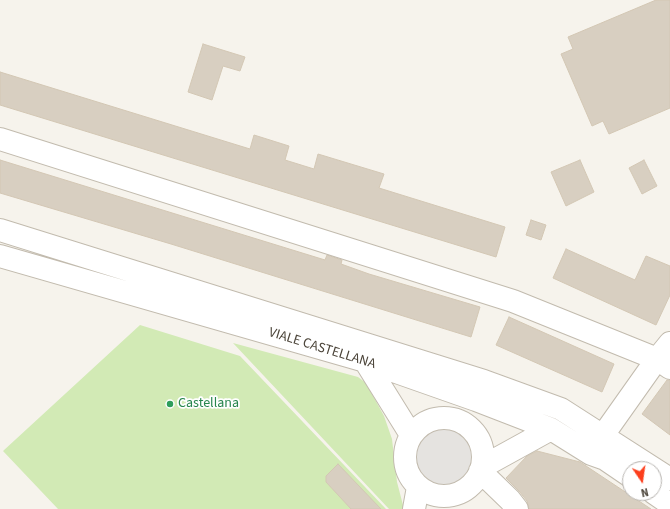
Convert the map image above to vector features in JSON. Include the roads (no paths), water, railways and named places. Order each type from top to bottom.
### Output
[{"type":"street","points":[[0,139],[513,301],[666,357],[602,435],[591,454]]},
{"type":"street","points":[[0,230],[480,390],[561,409],[670,479]]},
{"type":"street","name":"VIALE CASTELLANA","points":[[0,256],[365,361],[480,390],[551,429],[591,454],[605,459],[622,471]]},
{"type":"street","points":[[365,361],[411,435]]},
{"type":"street","points":[[459,421],[480,390]]},
{"type":"street","points":[[437,418],[448,418],[459,421],[469,427],[476,435],[479,440],[483,456],[478,477],[470,487],[454,501],[448,496],[438,496],[427,493],[418,487],[408,473],[404,457],[406,446],[411,435],[418,427],[427,421],[437,418]]},
{"type":"street","points":[[481,469],[551,429]]},
{"type":"street","points":[[481,469],[517,509]]},
{"type":"street","points":[[414,509],[418,487]]},
{"type":"place","name":"Castellana","points":[[170,404]]}]
